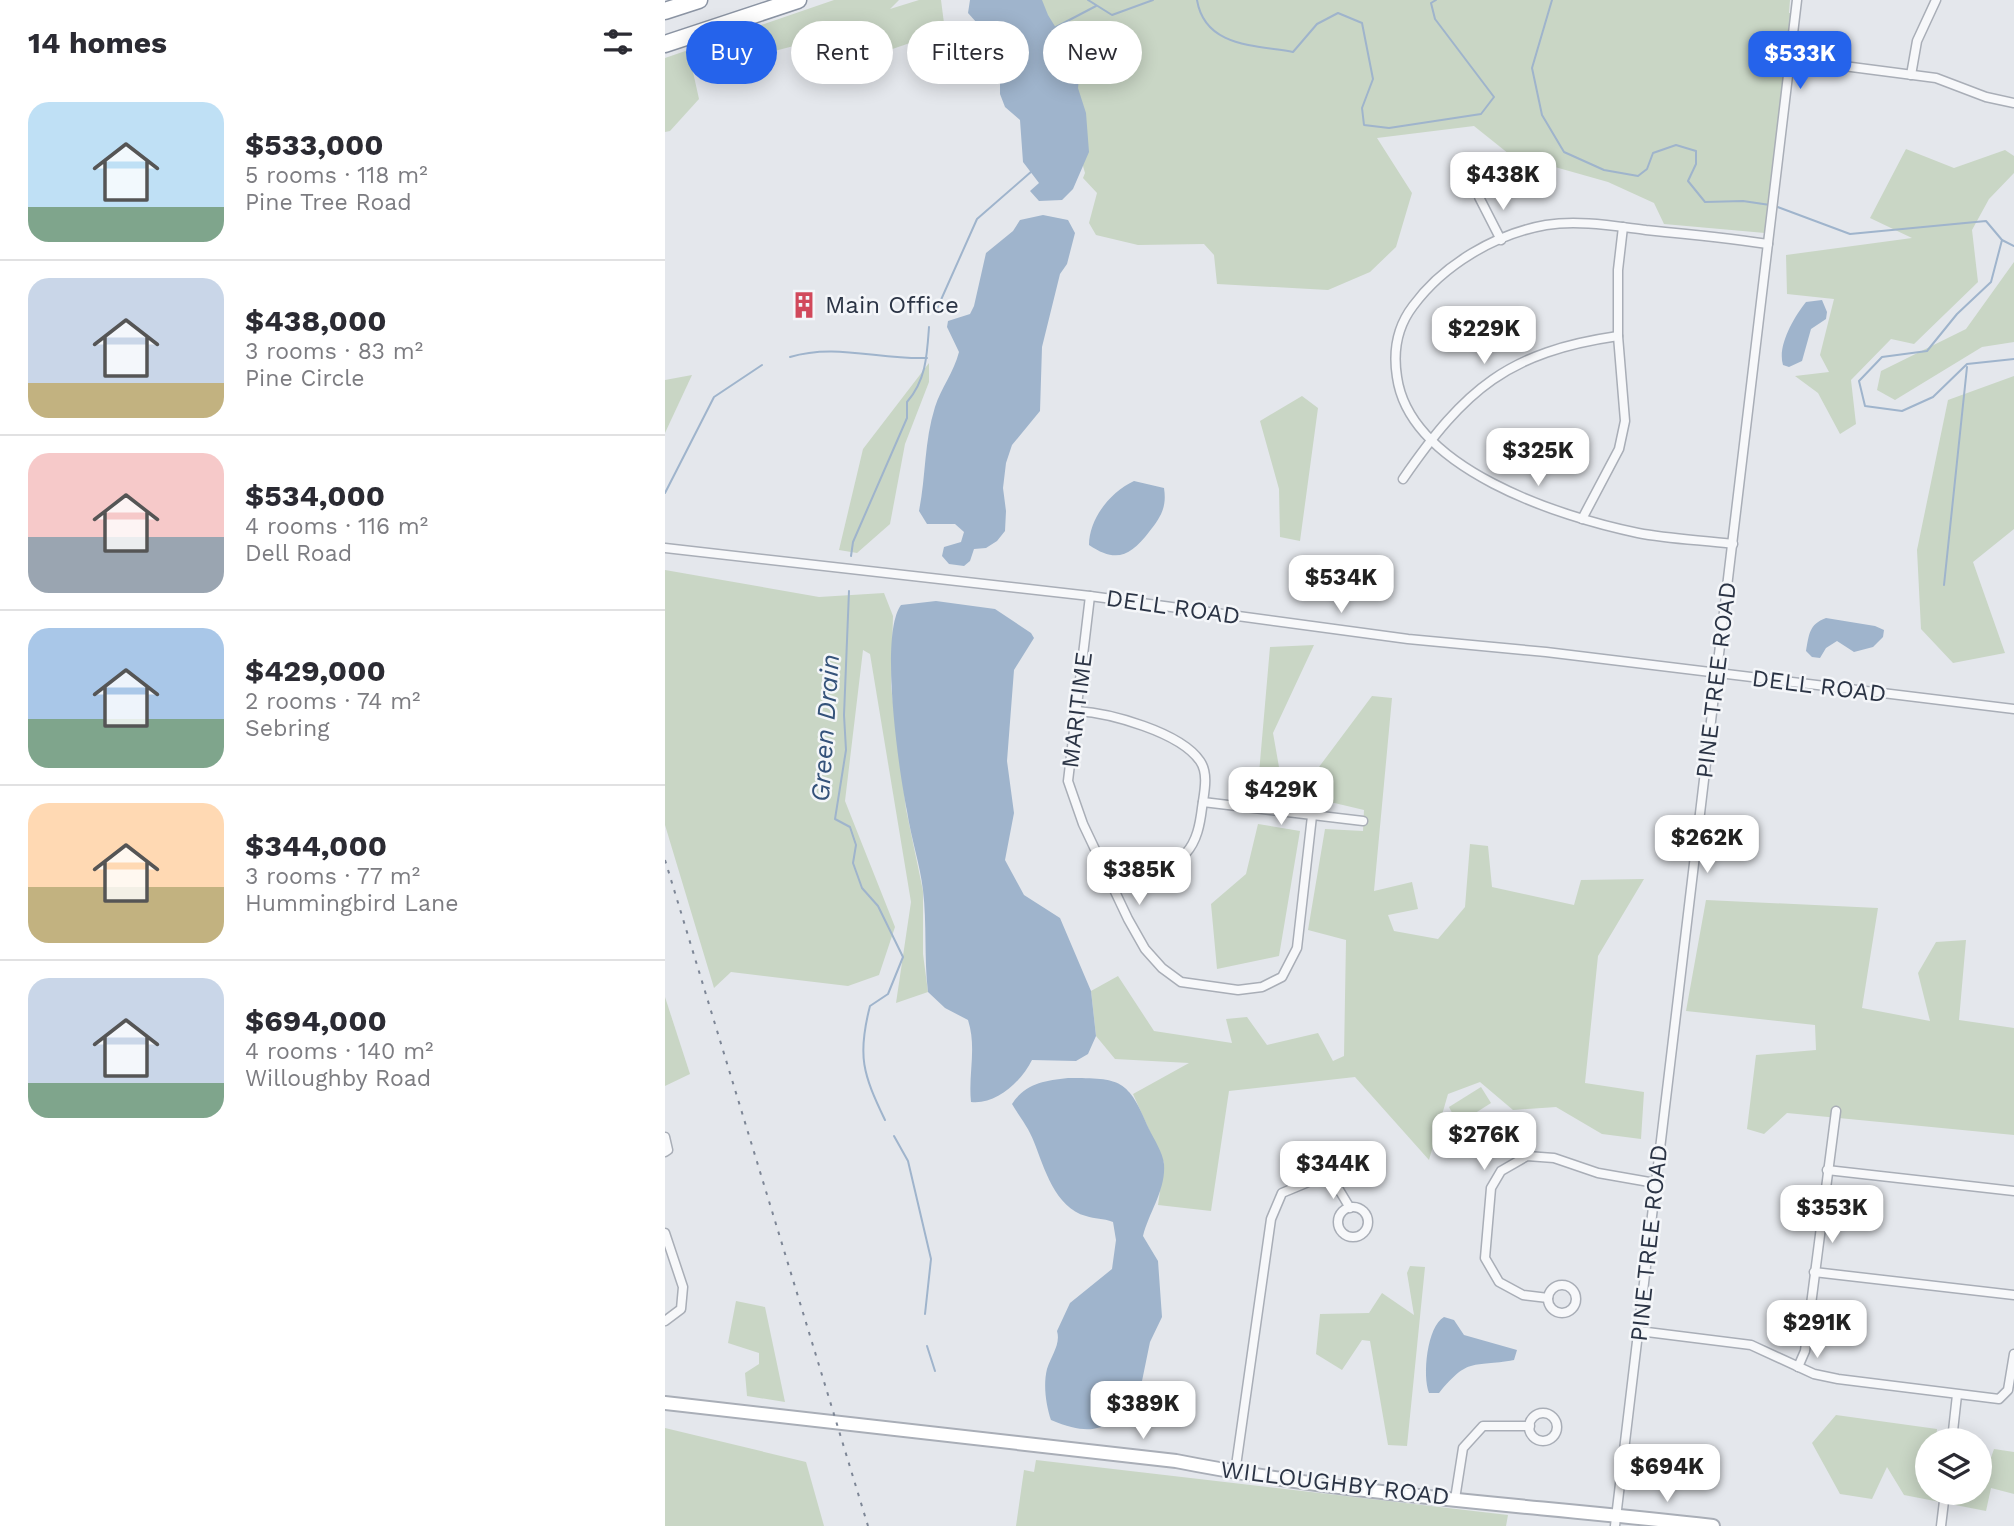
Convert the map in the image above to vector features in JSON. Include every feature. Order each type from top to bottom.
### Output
[{"type":"highway","points":[[665,10],[699,0]]},
{"type":"highway","points":[[665,44],[799,0]]},
{"type":"street","name":"PINE TREE ROAD","points":[[1615,1520],[1797,0]]},
{"type":"street","points":[[1911,75],[1917,41],[1936,0]]},
{"type":"street","points":[[1790,59],[1948,82],[1986,97],[2014,103]]},
{"type":"street","points":[[1479,197],[1501,240]]},
{"type":"street","points":[[1733,544],[1640,533],[1582,519],[1525,499],[1493,482],[1453,459],[1430,440],[1403,401],[1395,351],[1406,315],[1423,293],[1457,263],[1501,240],[1545,225],[1591,223],[1768,244]]},
{"type":"street","points":[[1582,519],[1619,449],[1623,435],[1625,404],[1618,336],[1618,270],[1623,227]]},
{"type":"street","points":[[1403,479],[1430,440],[1465,401],[1521,360],[1542,352],[1618,336]]},
{"type":"street","name":"DELL ROAD","points":[[665,548],[1090,596],[1408,639],[2014,709]]},
{"type":"street","name":"MARITIME","points":[[1090,596],[1068,781],[1083,824],[1145,949],[1181,982],[1238,990],[1262,987],[1282,977],[1297,948],[1312,816]]},
{"type":"street","points":[[1077,710],[1124,719],[1187,747],[1201,762],[1206,781],[1197,832],[1186,853],[1115,887]]},
{"type":"street","points":[[1203,802],[1363,821]]},
{"type":"street","points":[[1798,1367],[1805,1351],[1836,1111]]},
{"type":"street","points":[[665,1137],[667,1151]]},
{"type":"street","points":[[1548,1298],[1523,1295],[1499,1282],[1485,1258],[1491,1188],[1501,1171],[1527,1156],[1553,1158],[1598,1172],[1655,1183]]},
{"type":"street","points":[[1827,1170],[2014,1191]]},
{"type":"street","points":[[1235,1473],[1271,1219],[1282,1193],[1300,1183],[1318,1178],[1335,1183],[1350,1208]]},
{"type":"street","points":[[665,1233],[683,1287],[681,1309],[665,1321]]},
{"type":"street","points":[[1814,1272],[2014,1295]]},
{"type":"street","points":[[1639,1331],[1742,1343],[1798,1367],[1837,1379],[1999,1399],[2008,1390],[2014,1354]]},
{"type":"street","points":[[1953,1428],[1957,1395]]},
{"type":"street","name":"WILLOUGHBY ROAD","points":[[665,1403],[1176,1461],[1235,1473],[1615,1520],[1713,1526]]},
{"type":"street","points":[[1455,1499],[1463,1448],[1483,1426],[1529,1426]]},
{"type":"street","points":[[1941,1526],[1944,1505]]},
{"type":"green space","points":[[834,0],[899,0],[890,9],[919,0],[941,0],[944,21],[907,21],[907,44],[893,49],[893,21],[791,21],[791,47],[777,50],[777,21],[773,21]]},
{"type":"green space","points":[[1037,0],[1790,0],[1789,13],[1792,13],[1765,233],[1664,224],[1654,203],[1608,182],[1509,154],[1474,126],[1377,138],[1412,193],[1396,247],[1370,272],[1328,290],[1217,284],[1214,255],[1204,244],[1138,245],[1096,235],[1089,223],[1097,193],[1083,178],[1085,173],[1060,84],[1142,84],[1142,21],[1043,22]]},
{"type":"green space","points":[[686,51],[686,84],[696,84],[699,99],[670,131],[665,132],[665,58]]},
{"type":"green space","points":[[1906,149],[1954,168],[2005,150],[2014,156],[2014,173],[1989,199],[1972,230],[1978,282],[1914,344],[1891,339],[1851,380],[1856,424],[1840,434],[1818,393],[1795,376],[1829,372],[1820,355],[1834,299],[1787,294],[1786,255],[1912,238],[1870,218]]},
{"type":"green space","points":[[2014,262],[2014,342],[1982,347],[1895,400],[1877,390],[1881,371],[1966,329]]},
{"type":"green space","points":[[929,363],[929,382],[905,444],[890,524],[857,553],[839,550],[863,449]]},
{"type":"green space","points":[[692,375],[665,433],[665,380]]},
{"type":"green space","points":[[2014,376],[2014,529],[1973,562],[2005,653],[1953,663],[1921,629],[1917,550],[1948,400]]},
{"type":"green space","points":[[1302,396],[1318,408],[1300,541],[1280,537],[1279,489],[1260,421]]},
{"type":"green space","points":[[665,570],[819,597],[884,593],[893,616],[891,686],[906,809],[923,891],[923,954],[928,992],[896,1003],[911,902],[870,654],[863,650],[845,801],[895,927],[879,975],[848,986],[731,972],[714,988],[665,825]]},
{"type":"green space","points":[[1314,645],[1273,733],[1279,767],[1316,771],[1372,696],[1392,698],[1374,891],[1412,882],[1418,909],[1388,915],[1394,931],[1438,939],[1465,907],[1470,844],[1488,846],[1492,887],[1574,905],[1581,880],[1644,879],[1598,956],[1585,1083],[1644,1092],[1641,1139],[1602,1134],[1556,1107],[1513,1110],[1480,1082],[1448,1094],[1429,1160],[1355,1077],[1229,1091],[1211,1211],[1158,1205],[1164,1163],[1133,1094],[1189,1063],[1115,1059],[1096,1036],[1091,991],[1118,976],[1154,1031],[1232,1043],[1226,1019],[1247,1017],[1267,1045],[1318,1033],[1333,1061],[1344,1056],[1346,940],[1308,930],[1325,829],[1363,831],[1364,810],[1258,785],[1270,647]]},
{"type":"green space","points":[[1258,824],[1300,831],[1279,956],[1217,969],[1211,904],[1246,874]]},
{"type":"green space","points":[[1706,900],[1878,908],[1862,1008],[1930,1021],[1918,973],[1936,942],[1966,940],[1959,1020],[2014,1028],[2014,1135],[1787,1113],[1764,1134],[1747,1129],[1756,1055],[1816,1050],[1815,1025],[1686,1011]]},
{"type":"green space","points":[[665,997],[690,1074],[665,1086]]},
{"type":"green space","points":[[1481,1087],[1491,1103],[1458,1124],[1449,1107]]},
{"type":"green space","points":[[1410,1266],[1425,1267],[1407,1446],[1388,1445],[1370,1341],[1362,1340],[1342,1370],[1316,1354],[1320,1314],[1369,1313],[1382,1293],[1414,1315],[1407,1273]]},
{"type":"green space","points":[[736,1301],[765,1307],[785,1402],[747,1396],[745,1373],[759,1364],[759,1353],[728,1343]]},
{"type":"green space","points":[[1836,1415],[1930,1428],[1915,1428],[1915,1497],[1904,1495],[1887,1467],[1872,1499],[1840,1494],[1812,1443]]},
{"type":"green space","points":[[665,1428],[806,1462],[824,1526],[665,1526]]},
{"type":"green space","points":[[1994,1449],[2014,1452],[2014,1494],[1992,1488]]},
{"type":"green space","points":[[1036,1460],[1508,1515],[1506,1526],[1016,1526],[1024,1470],[1034,1472]]},
{"type":"green space","points":[[1955,1505],[1987,1505],[1986,1511]]},
{"type":"water","points":[[970,0],[1042,0],[1052,21],[1043,21],[1043,84],[1078,84],[1086,113],[1089,152],[1073,189],[1062,200],[1039,201],[1030,191],[1039,183],[1023,162],[1020,120],[1005,107],[1000,94],[1000,84],[1029,84],[1029,21],[975,21],[968,13]]},
{"type":"water","points":[[1043,215],[1068,220],[1075,233],[1067,264],[1060,274],[1042,347],[1040,411],[1012,445],[1006,463],[1003,488],[1005,531],[997,541],[986,548],[974,549],[970,561],[964,566],[949,564],[942,556],[944,547],[961,542],[964,532],[955,524],[927,524],[919,511],[931,420],[959,352],[947,327],[948,321],[970,314],[986,253],[1013,231],[1020,220]]},
{"type":"water","points":[[1822,300],[1827,312],[1826,319],[1811,329],[1802,361],[1789,367],[1783,365],[1784,341],[1797,316],[1806,302]]},
{"type":"water","points":[[1134,481],[1164,488],[1162,512],[1142,540],[1129,551],[1116,555],[1099,551],[1089,545],[1097,516],[1109,499]]},
{"type":"water","points":[[936,601],[995,609],[1031,633],[1034,638],[1014,670],[1007,761],[1014,813],[1005,860],[1024,895],[1060,918],[1091,991],[1096,1036],[1088,1054],[1076,1061],[1032,1060],[1007,1090],[990,1100],[980,1102],[971,1102],[972,1041],[968,1020],[945,1008],[928,992],[923,890],[904,792],[893,705],[892,644],[895,621],[901,605]]},
{"type":"water","points":[[1826,618],[1875,626],[1884,630],[1883,637],[1873,647],[1854,652],[1837,641],[1826,648],[1820,658],[1812,657],[1806,651],[1809,635],[1816,623]]},
{"type":"water","points":[[1068,1078],[1111,1081],[1128,1091],[1142,1112],[1164,1164],[1160,1192],[1143,1236],[1158,1261],[1162,1317],[1150,1342],[1142,1381],[1143,1400],[1110,1423],[1091,1429],[1080,1429],[1051,1420],[1046,1395],[1046,1375],[1057,1345],[1057,1331],[1070,1303],[1112,1269],[1116,1240],[1113,1222],[1075,1212],[1066,1205],[1052,1185],[1029,1132],[1012,1104],[1030,1087]]},
{"type":"water","points":[[1444,1317],[1454,1320],[1464,1335],[1517,1350],[1514,1360],[1465,1368],[1439,1393],[1429,1393],[1426,1375],[1427,1352],[1433,1330]]},
{"type":"waterway","points":[[1088,0],[1112,15],[1153,0]]},
{"type":"waterway","points":[[1197,0],[1210,27],[1221,35],[1248,45],[1293,52],[1317,24],[1338,13],[1362,23],[1373,79],[1362,108],[1364,125],[1389,128],[1481,114],[1494,97],[1435,19],[1431,3],[1436,0]]},
{"type":"waterway","points":[[1552,0],[1532,68],[1542,115],[1564,152],[1604,170],[1638,176],[1647,169],[1653,153],[1676,145],[1696,151],[1696,164],[1688,181],[1705,202],[1743,201],[1770,205]]},
{"type":"waterway","name":"Green Drain","points":[[1067,21],[1096,6]]},
{"type":"waterway","name":"Green Drain","points":[[936,311],[977,219],[1032,171]]},
{"type":"waterway","points":[[1775,206],[1850,234],[1986,221],[2002,240],[1991,282],[1957,314],[1927,351],[1882,357],[1859,381],[1865,406],[1902,411],[1933,397],[1967,364],[2014,359]]},
{"type":"waterway","points":[[2002,240],[2014,246]]},
{"type":"waterway","name":"Green Drain","points":[[851,556],[853,542],[907,418],[907,402],[922,376],[929,327]]},
{"type":"waterway","points":[[790,357],[807,353],[841,352],[927,358]]},
{"type":"waterway","points":[[665,493],[714,397],[762,365]]},
{"type":"waterway","points":[[1944,585],[1967,367]]},
{"type":"waterway","name":"Green Drain","points":[[849,591],[844,715],[846,750],[835,819],[850,827],[856,845],[853,863],[862,888],[878,906],[903,957],[888,994],[870,1006],[864,1038],[867,1077],[885,1120]]},
{"type":"waterway","name":"Green Drain","points":[[894,1136],[908,1161],[931,1259],[925,1314]]},
{"type":"waterway","name":"Green Drain","points":[[927,1346],[935,1371]]},
{"type":"railway","points":[[665,860],[868,1526]]},
{"type":"place","name":"Main Office","points":[[804,305]]}]
